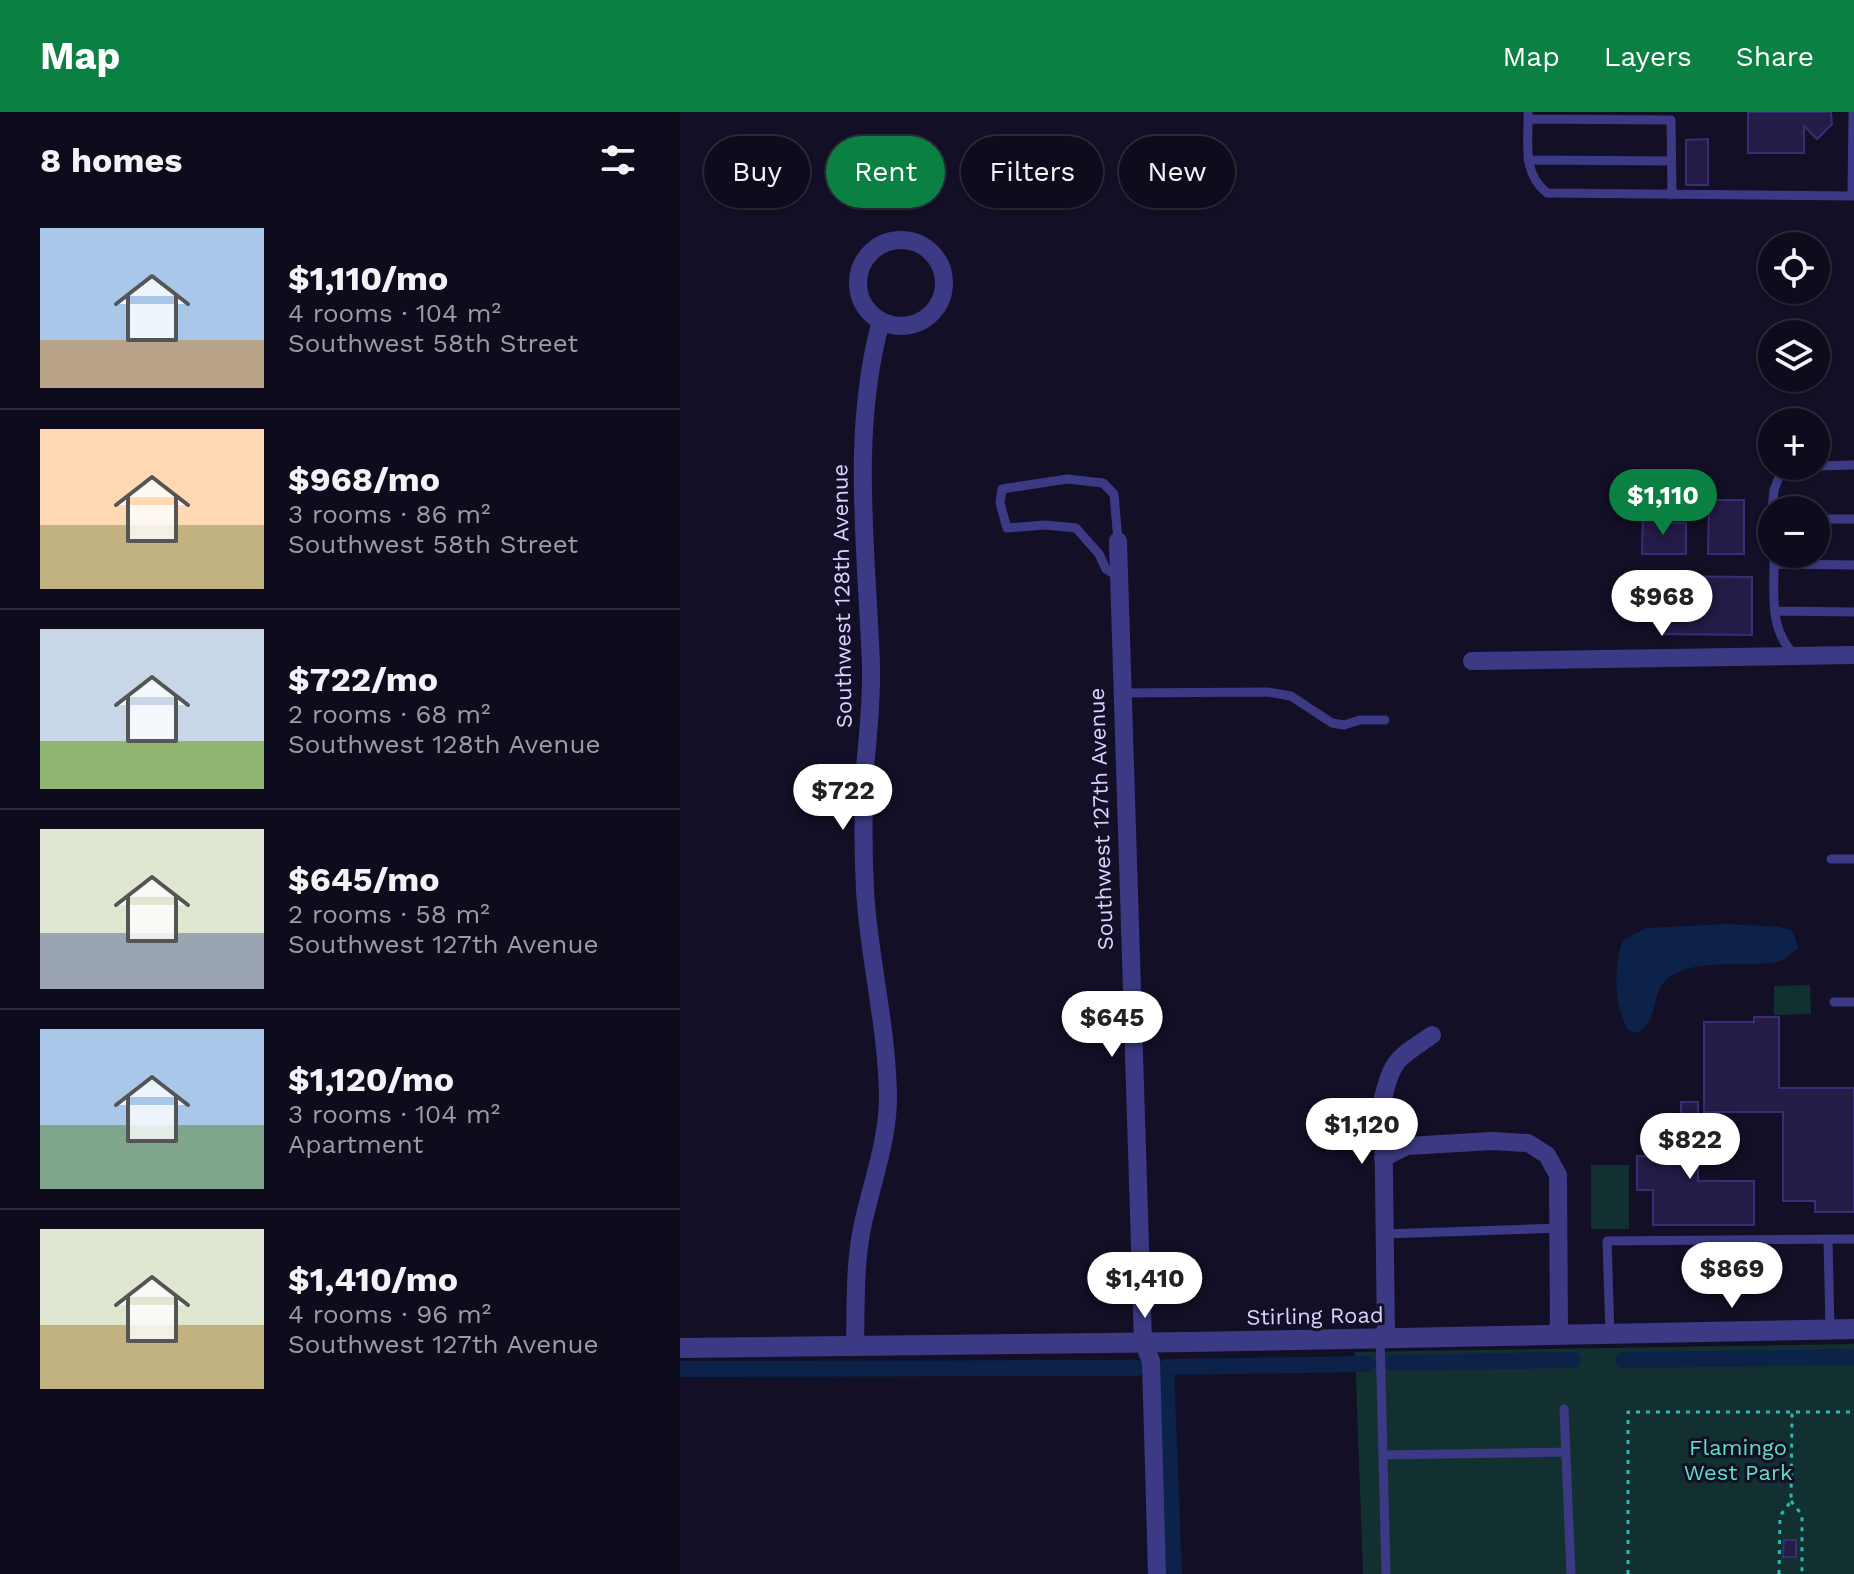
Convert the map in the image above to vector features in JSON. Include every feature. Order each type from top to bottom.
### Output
[{"type":"street","points":[[900,240],[915,242],[937,259],[943,272],[941,300],[922,321],[909,326],[894,326],[881,321],[871,314],[859,292],[858,280],[867,256],[877,248],[900,240]]},
{"type":"street","name":"Southwest 128th Avenue","points":[[855,1346],[856,1263],[881,1152],[888,1104],[886,1055],[865,890],[864,805],[871,692],[864,436],[872,364],[881,321]]},
{"type":"street","name":"Southwest 127th Avenue","points":[[1118,541],[1143,1342],[1151,1361],[1157,1574]]},
{"type":"street","points":[[1472,661],[1854,655]]},
{"type":"street","points":[[1383,1338],[1383,1098],[1391,1067],[1432,1035]]},
{"type":"street","points":[[1383,1158],[1407,1146],[1492,1141],[1528,1143],[1547,1155],[1558,1175],[1559,1335]]},
{"type":"street","name":"Stirling Road","points":[[680,1348],[1854,1329]]},
{"type":"lane","points":[[1672,195],[1671,120],[1528,116],[1528,160],[1534,182],[1547,193],[1672,195],[1853,196],[1853,112]]},
{"type":"lane","points":[[1528,160],[1671,161]]},
{"type":"lane","points":[[1830,466],[1854,465]]},
{"type":"lane","points":[[1118,541],[1114,494],[1103,483],[1067,479],[1002,489],[1000,503],[1007,528],[1045,525],[1076,528],[1099,554],[1106,569],[1118,576]]},
{"type":"lane","points":[[1830,519],[1854,519]]},
{"type":"lane","points":[[1830,563],[1854,565]]},
{"type":"lane","points":[[1774,568],[1776,625],[1780,639],[1797,658]]},
{"type":"lane","points":[[1775,611],[1854,612]]},
{"type":"lane","points":[[1121,693],[1268,692],[1291,696],[1332,723],[1344,725],[1360,720],[1385,720]]},
{"type":"lane","points":[[1831,859],[1854,859]]},
{"type":"lane","points":[[1834,1002],[1854,1002]]},
{"type":"lane","points":[[1384,1234],[1559,1228]]},
{"type":"lane","points":[[1828,1239],[1830,1330]]},
{"type":"lane","points":[[1610,1334],[1607,1241],[1854,1239]]},
{"type":"lane","points":[[1383,1338],[1386,1574]]},
{"type":"lane","points":[[1564,1409],[1571,1574]]},
{"type":"lane","points":[[1383,1455],[1566,1452]]},
{"type":"path","points":[[1628,1574],[1628,1412],[1854,1412]]},
{"type":"path","points":[[1779,1574],[1780,1516],[1791,1501],[1792,1412]]},
{"type":"path","points":[[1791,1501],[1802,1515],[1802,1574]]},
{"type":"green space","points":[[1810,985],[1811,1014],[1774,1015],[1774,986]]},
{"type":"green space","points":[[1591,1165],[1629,1165],[1629,1229],[1591,1229]]},
{"type":"green space","name":"Flamingo West Park","points":[[1854,1344],[1854,1574],[1363,1574],[1355,1352]]},
{"type":"water","points":[[1727,924],[1779,927],[1793,931],[1798,948],[1776,962],[1703,966],[1674,974],[1661,987],[1653,1013],[1644,1028],[1636,1033],[1628,1030],[1616,986],[1622,941],[1646,928]]},
{"type":"building","points":[[1748,112],[1831,112],[1832,124],[1817,139],[1804,126],[1804,153],[1748,153]]},
{"type":"building","points":[[1708,139],[1708,185],[1686,185],[1686,140]]},
{"type":"building","points":[[1709,500],[1744,500],[1744,554],[1708,554]]},
{"type":"building","points":[[1643,516],[1665,516],[1665,523],[1686,523],[1686,554],[1642,554]]},
{"type":"building","points":[[1661,576],[1752,577],[1752,635],[1661,634]]},
{"type":"building","points":[[1754,1017],[1779,1017],[1779,1088],[1854,1088],[1854,1212],[1815,1212],[1815,1201],[1783,1201],[1783,1112],[1704,1112],[1704,1022],[1754,1022]]},
{"type":"building","points":[[1681,1102],[1698,1102],[1698,1181],[1754,1181],[1754,1225],[1653,1225],[1653,1190],[1637,1190],[1637,1156],[1652,1156],[1652,1128],[1681,1128]]},
{"type":"building","points":[[1784,1540],[1796,1540],[1796,1557],[1783,1557]]},
{"type":"waterway","points":[[1623,1360],[1854,1357]]},
{"type":"waterway","points":[[1392,1363],[1573,1360]]},
{"type":"waterway","points":[[1174,1574],[1166,1367],[1368,1364]]},
{"type":"waterway","points":[[680,1369],[1137,1368]]}]
